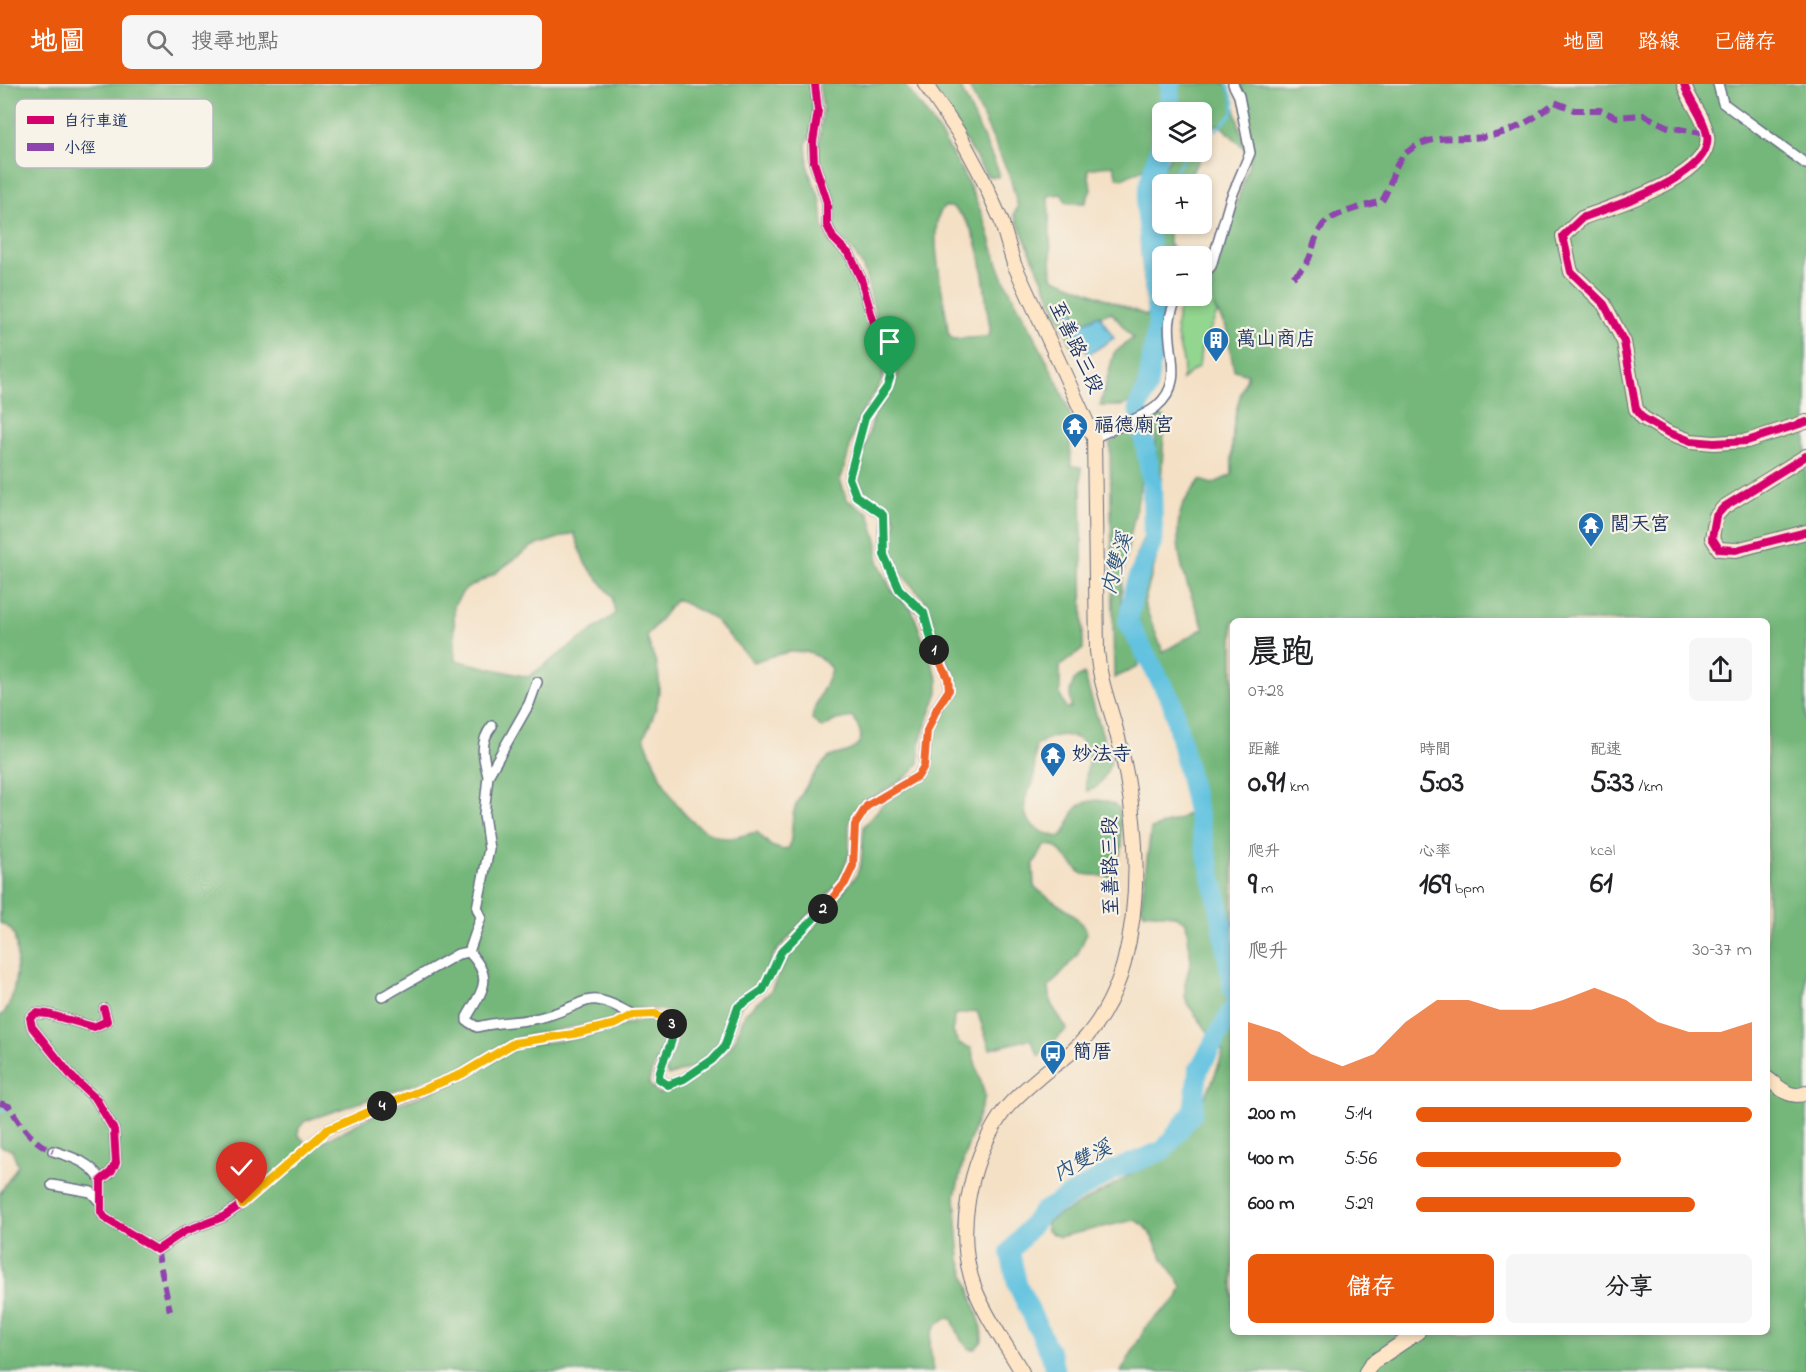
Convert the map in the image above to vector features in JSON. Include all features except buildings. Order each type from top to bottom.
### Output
[{"type":"street","points":[[52,1151],[83,1161],[101,1180],[101,1212],[105,1218],[157,1250],[185,1231],[223,1217],[242,1204],[327,1130],[462,1074],[514,1043],[584,1032],[616,1024],[633,1015],[655,1014],[670,1020],[673,1042],[659,1069],[659,1079],[668,1085],[684,1079],[718,1054],[724,1047],[738,1007],[763,990],[781,952],[833,899],[845,883],[853,866],[855,825],[867,806],[918,776],[924,766],[927,731],[937,708],[949,690],[948,678],[934,650],[924,613],[899,589],[884,555],[883,515],[856,496],[849,478],[865,418],[887,387],[890,378],[861,279],[850,255],[833,238],[827,225],[827,202],[814,162],[813,142],[818,111],[815,84]]},
{"type":"street","name":"至善路三段","points":[[924,84],[958,132],[980,173],[1001,220],[1014,264],[1094,438],[1097,651],[1100,684],[1115,725],[1135,837],[1133,918],[1113,998],[1091,1030],[1070,1054],[1044,1073],[1002,1114],[976,1167],[967,1208],[966,1250],[975,1290],[1022,1372]]},
{"type":"street","points":[[1212,263],[1231,198],[1250,153],[1239,96],[1233,84]]},
{"type":"street","points":[[1684,84],[1707,134],[1701,160],[1689,171],[1664,184],[1582,218],[1572,225],[1563,236],[1571,272],[1592,290],[1609,311],[1624,342],[1636,409],[1655,426],[1691,441],[1714,443],[1747,441],[1806,422]]},
{"type":"street","points":[[1718,84],[1723,103],[1806,164]]},
{"type":"street","points":[[1094,438],[1148,412],[1158,405],[1173,386],[1169,309],[1171,306]]},
{"type":"street","points":[[1806,456],[1724,507],[1716,516],[1712,538],[1719,549],[1736,550],[1806,532]]},
{"type":"street","points":[[488,776],[528,704],[537,682]]},
{"type":"street","points":[[470,952],[481,917],[477,908],[489,849],[484,815],[488,776],[482,751],[487,732],[492,726]]},
{"type":"street","points":[[470,952],[482,966],[485,976],[480,995],[467,1017],[470,1025],[477,1027],[501,1021],[546,1017],[580,1001],[592,1000],[610,1002],[633,1015]]},
{"type":"street","points":[[382,997],[458,954],[470,952]]},
{"type":"street","points":[[101,1180],[111,1172],[116,1163],[114,1130],[96,1099],[86,1093],[66,1069],[32,1027],[30,1018],[36,1013],[48,1014],[94,1028],[107,1021],[104,1009]]},
{"type":"street","points":[[1770,1080],[1787,1094],[1801,1096],[1806,1093]]},
{"type":"street","points":[[52,1185],[91,1192],[100,1202]]},
{"type":"street","points":[[1366,1372],[1372,1363],[1414,1335]]},
{"type":"green space","points":[[0,84],[808,84],[812,92],[813,127],[806,145],[809,172],[821,201],[823,227],[828,239],[853,271],[884,375],[858,421],[840,480],[847,500],[869,513],[878,544],[878,561],[891,589],[912,610],[938,680],[938,692],[920,741],[919,763],[909,775],[858,807],[849,824],[849,855],[838,883],[774,954],[760,987],[745,999],[711,1054],[696,1066],[668,1076],[665,1071],[678,1037],[679,1026],[675,1017],[655,1009],[619,1010],[613,1019],[520,1037],[462,1068],[305,1121],[299,1128],[298,1134],[307,1145],[316,1145],[392,1106],[427,1094],[474,1072],[520,1046],[580,1038],[642,1020],[664,1022],[667,1030],[664,1045],[653,1068],[649,1084],[658,1094],[680,1086],[727,1052],[735,1040],[745,1013],[770,992],[785,962],[856,876],[861,864],[864,826],[884,803],[918,782],[926,771],[937,719],[954,696],[955,679],[938,643],[928,604],[900,572],[892,558],[892,533],[896,522],[892,509],[866,494],[856,476],[875,413],[892,391],[898,374],[881,335],[863,267],[854,252],[836,233],[831,219],[832,196],[818,155],[823,109],[819,84],[904,84],[938,131],[967,182],[986,224],[1000,270],[1055,378],[1077,439],[1070,439],[1071,466],[1081,467],[1083,649],[1060,666],[1060,695],[1066,708],[1071,708],[1070,691],[1074,680],[1084,674],[1111,763],[1099,784],[1087,791],[1088,751],[1085,745],[1080,740],[1065,735],[1044,741],[1036,746],[1034,779],[1025,801],[1026,816],[1029,822],[1039,830],[1059,837],[1066,830],[1073,813],[1082,804],[1094,800],[1107,802],[1119,808],[1122,846],[1113,877],[1082,874],[1055,846],[1045,845],[1033,865],[1034,886],[1076,918],[1087,933],[1077,955],[1049,987],[1051,1004],[1067,1029],[1039,1056],[1030,1039],[990,1049],[977,1011],[954,1015],[953,1032],[959,1044],[971,1048],[985,1096],[965,1154],[955,1196],[960,1259],[982,1328],[982,1341],[975,1349],[969,1349],[961,1340],[952,1319],[947,1318],[934,1328],[931,1334],[933,1372],[0,1372],[0,1193],[18,1165],[12,1150],[0,1146],[0,1016],[6,1011],[14,989],[17,962],[15,938],[8,927],[0,923]],"holes":[[[944,207],[952,207],[972,230],[977,246],[990,327],[990,334],[986,337],[953,339],[948,333],[938,266],[936,231],[938,217]],[[574,533],[585,563],[612,596],[615,614],[528,677],[455,660],[454,605],[464,590],[494,574],[531,547]],[[676,599],[712,617],[753,662],[774,655],[795,652],[804,652],[823,660],[831,669],[815,706],[812,719],[822,728],[836,720],[853,717],[859,730],[861,736],[856,747],[830,757],[799,798],[794,811],[789,848],[783,850],[771,846],[757,832],[729,838],[709,833],[683,812],[656,767],[644,737],[652,719],[659,692],[656,663],[647,636]]]},
{"type":"green space","points":[[931,84],[959,84],[999,172],[998,177],[987,176]]},
{"type":"green space","points":[[968,84],[1226,84],[1233,101],[1245,149],[1219,124],[1212,127],[1212,102],[1152,102],[1152,159],[1143,169],[1122,179],[1117,177],[1113,165],[1088,169],[1091,190],[1085,203],[1067,203],[1061,194],[1048,196],[1052,277],[1148,316],[1140,241],[1142,210],[1148,189],[1152,184],[1152,234],[1169,234],[1171,246],[1152,246],[1152,306],[1161,306],[1157,311],[1155,331],[1139,394],[1134,401],[1122,406],[1100,406],[1114,353],[1133,338],[1111,312],[1086,322],[1072,310],[1068,313],[1083,349],[1075,354],[1014,214],[1018,207],[1010,177]]},
{"type":"green space","points":[[1238,84],[1806,84],[1806,1372],[1121,1372],[1147,1325],[1178,1298],[1182,1287],[1180,1283],[1163,1258],[1149,1231],[1134,1220],[1059,1237],[1047,1231],[1046,1225],[1049,1220],[1125,1178],[1162,1152],[1195,1115],[1213,1080],[1223,1052],[1189,1006],[1185,996],[1185,983],[1191,961],[1186,922],[1174,915],[1144,912],[1141,906],[1151,829],[1179,819],[1200,807],[1200,794],[1181,712],[1142,631],[1132,602],[1131,588],[1134,563],[1152,516],[1158,492],[1155,430],[1157,415],[1165,418],[1156,559],[1144,603],[1163,652],[1204,628],[1182,569],[1179,553],[1179,522],[1183,504],[1200,480],[1212,484],[1232,475],[1234,423],[1248,374],[1234,370],[1226,327],[1214,307],[1212,282],[1252,154],[1243,93]]},
{"type":"green space","points":[[1168,162],[1198,162],[1190,174],[1160,174]]},
{"type":"green space","points":[[1212,277],[1214,307],[1217,314],[1201,349],[1199,366],[1182,379],[1183,361],[1176,332],[1180,309],[1182,306],[1212,306]]},
{"type":"green space","points":[[1135,429],[1141,432],[1143,456],[1138,502],[1123,571],[1121,595],[1123,625],[1139,662],[1138,667],[1114,678],[1110,443],[1123,433]]},
{"type":"water","points":[[1072,310],[1083,323],[1099,315],[1114,338],[1088,355],[1068,313]]},
{"type":"waterway","name":"內雙溪","points":[[1169,102],[1170,84]]},
{"type":"waterway","points":[[1216,130],[1233,113],[1234,102],[1227,84]]},
{"type":"waterway","name":"內雙溪","points":[[1156,162],[1146,207],[1158,320],[1147,388],[1138,407],[1152,483],[1153,540],[1134,590],[1128,622],[1172,702],[1220,912],[1230,972]]},
{"type":"waterway","points":[[1174,174],[1181,162]]},
{"type":"waterway","points":[[1146,207],[1152,201]]},
{"type":"waterway","name":"內雙溪","points":[[1055,1372],[1051,1355],[1017,1284],[1010,1252],[1042,1212],[1112,1171],[1164,1150],[1193,1112],[1198,1071],[1230,1013]]},
{"type":"waterway","name":"內雙溪","points":[[1215,1040],[1230,1022]]},
{"type":"waterway","points":[[0,1111],[8,1108]]},
{"type":"marked path","points":[[1293,277],[1306,265],[1322,226],[1332,218],[1382,201],[1402,157],[1427,141],[1447,138],[1479,138],[1499,134],[1525,123],[1555,102],[1574,110],[1600,110],[1616,117],[1644,115],[1668,127],[1707,134]]},
{"type":"marked path","points":[[0,1103],[9,1106],[33,1138],[53,1151]]},
{"type":"marked path","points":[[157,1250],[170,1311]]},
{"type":"cycle path","points":[[104,1009],[107,1021],[94,1027],[48,1014],[36,1013],[30,1018],[32,1027],[73,1078],[96,1099],[114,1130],[116,1163],[111,1172],[101,1180],[101,1212],[105,1218],[157,1250],[185,1231],[223,1217],[242,1204],[327,1130],[462,1074],[514,1043],[573,1034],[616,1024],[633,1015],[655,1014],[670,1020],[672,1029],[672,1037],[662,1063],[659,1079],[668,1085],[684,1079],[712,1060],[724,1047],[738,1007],[763,990],[781,952],[845,883],[853,866],[855,824],[867,805],[918,776],[924,766],[927,731],[937,708],[949,690],[948,677],[934,649],[923,613],[899,589],[884,555],[883,515],[856,496],[849,478],[865,418],[887,387],[890,378],[861,279],[850,255],[833,238],[827,225],[827,202],[814,162],[813,142],[818,111],[815,84]]},
{"type":"cycle path","points":[[1684,84],[1705,128],[1707,135],[1705,150],[1695,164],[1679,176],[1637,197],[1582,218],[1563,236],[1571,272],[1604,304],[1624,342],[1636,409],[1643,418],[1667,432],[1691,441],[1714,443],[1747,441],[1806,422]]},
{"type":"cycle path","points":[[1806,456],[1724,507],[1716,516],[1712,538],[1719,549],[1736,550],[1806,532]]},
{"type":"place","name":"萬山商店","points":[[1216,363]]},
{"type":"place","name":"福德廟宮","points":[[1075,449]]},
{"type":"place","name":"閭天宮","points":[[1591,548]]},
{"type":"place","name":"妙法寺","points":[[1053,778]]},
{"type":"place","name":"簡厝","points":[[1053,1076]]},
{"type":"route","points":[[242,1204],[327,1130],[462,1074],[514,1043],[573,1034],[616,1024],[633,1015],[655,1014],[670,1020],[673,1030],[673,1042],[659,1069],[659,1079],[668,1085],[684,1079],[712,1060],[724,1047],[738,1007],[763,990],[781,952],[833,899],[845,883],[853,866],[855,825],[867,806],[918,776],[924,766],[927,731],[937,708],[949,690],[948,678],[934,650],[924,613],[899,589],[884,555],[883,515],[872,505],[856,496],[849,478],[861,440],[865,418],[887,387],[890,378]]}]
